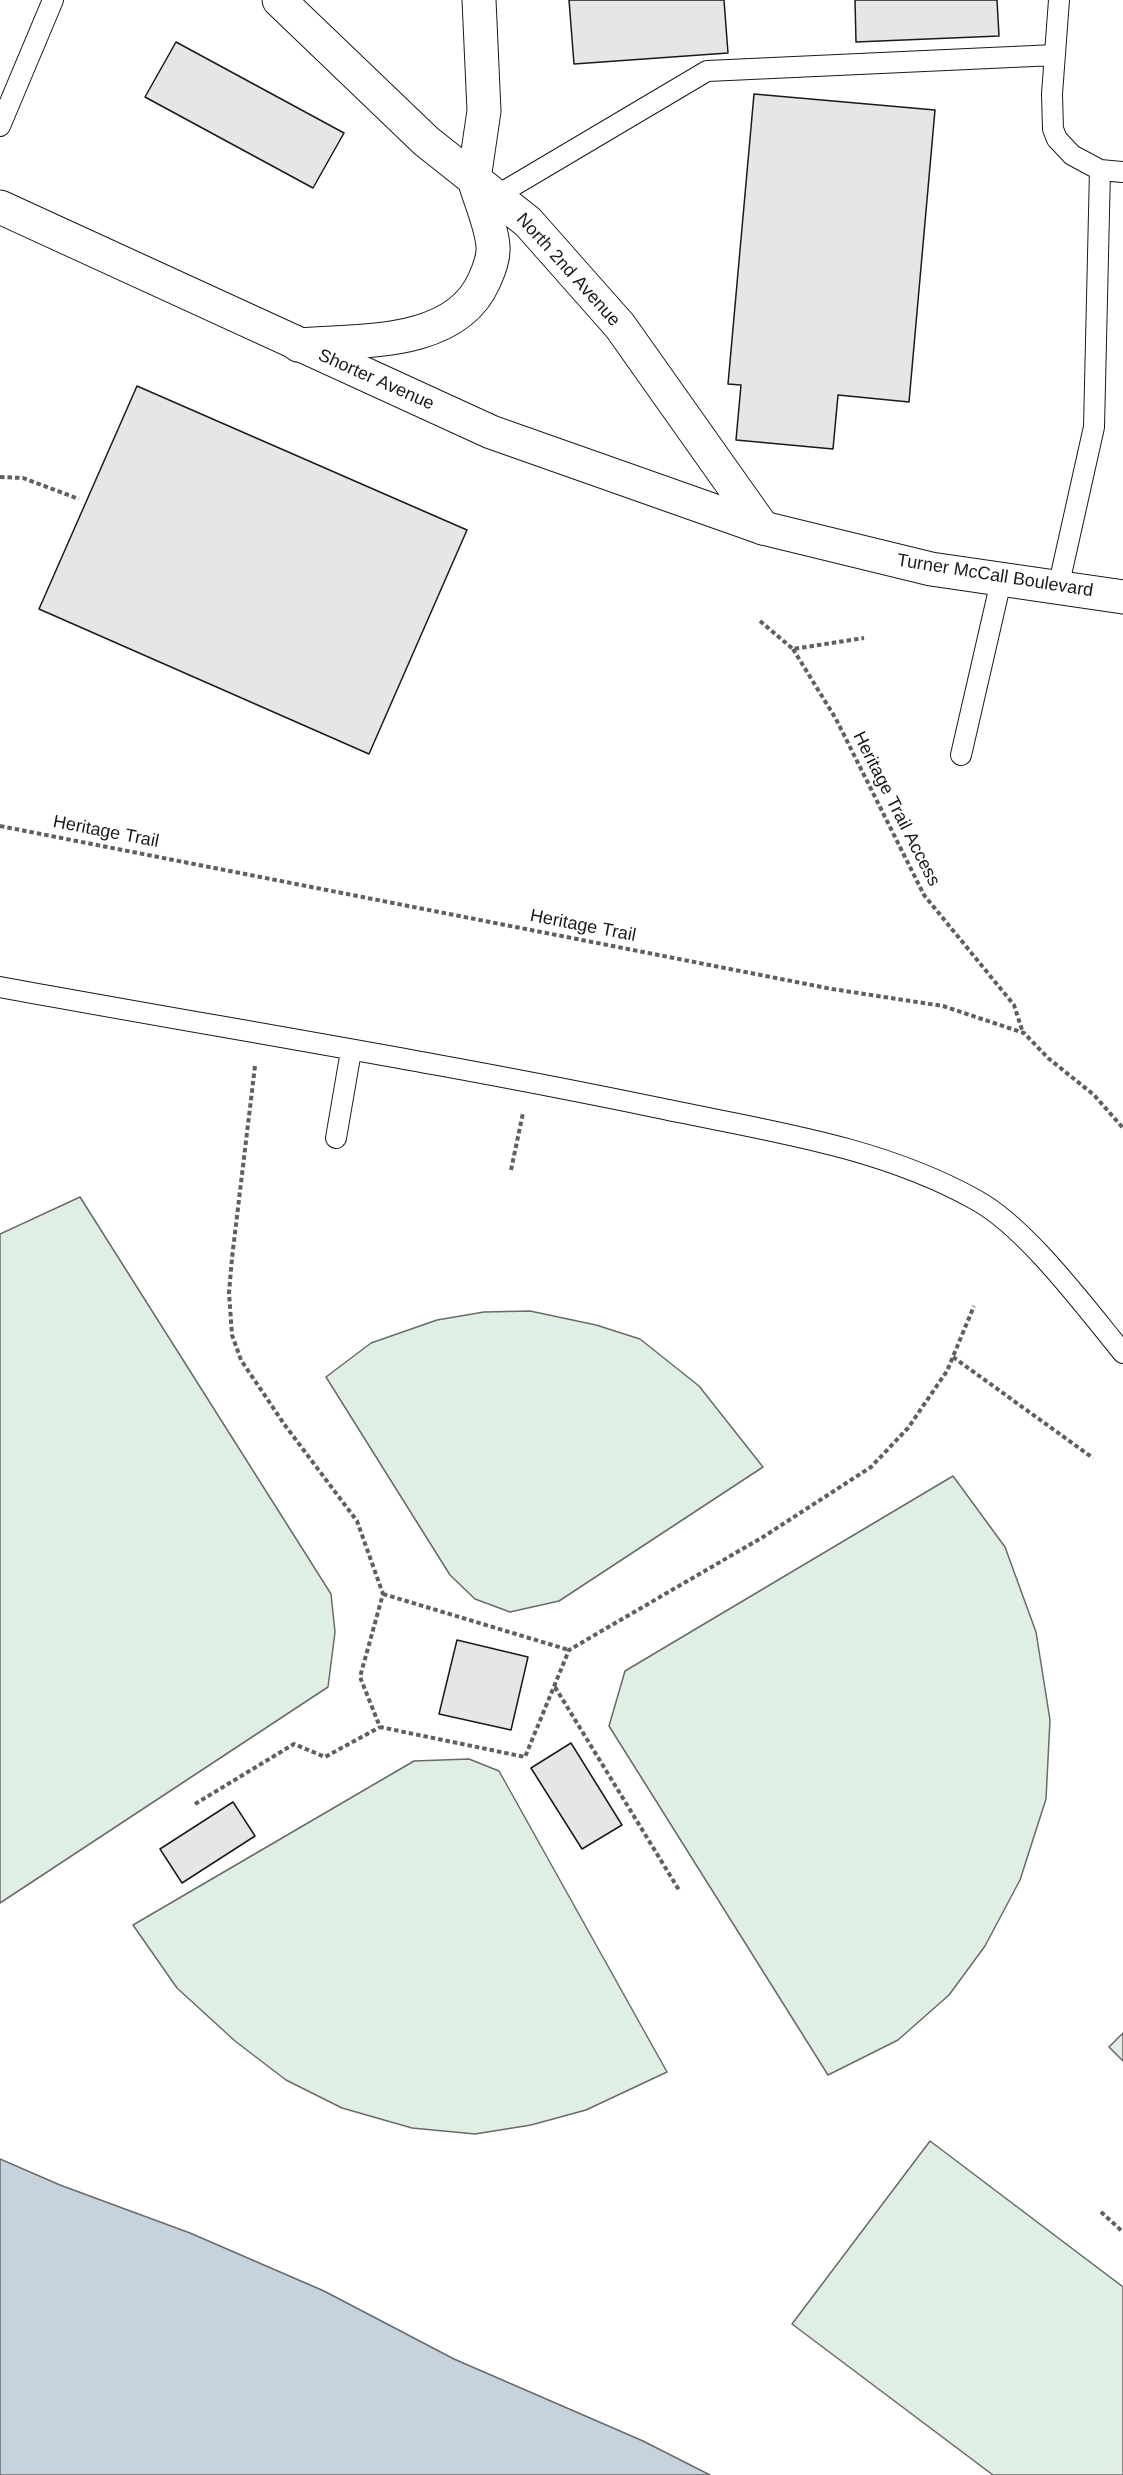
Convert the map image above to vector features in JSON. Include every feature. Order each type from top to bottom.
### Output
[{"type":"main road","name":"North 2nd Avenue","points":[[279,0],[426,141],[528,222],[620,326],[763,528]]},
{"type":"main road","points":[[298,345],[407,336],[440,326],[478,296],[490,268],[493,248],[485,188],[479,0]]},
{"type":"main road","name":"Shorter Avenue","points":[[0,207],[491,432],[763,528]]},
{"type":"main road","name":"Turner McCall Boulevard","points":[[763,528],[931,569],[1123,597]]},
{"type":"lane","points":[[0,126],[8,84],[53,0]]},
{"type":"lane","points":[[1059,0],[1053,129],[1058,139],[1072,155],[1100,170],[1123,172]]},
{"type":"lane","points":[[485,188],[707,71],[1055,55]]},
{"type":"lane","points":[[1058,588],[1094,427],[1100,170]]},
{"type":"lane","points":[[961,755],[1001,580]]},
{"type":"lane","points":[[0,987],[530,1083],[818,1142],[920,1172],[979,1201],[1015,1230],[1123,1353]]},
{"type":"lane","points":[[336,1138],[351,1051]]},
{"type":"path","points":[[0,477],[23,478],[79,499]]},
{"type":"path","name":"Heritage Trail Access","points":[[760,621],[793,649],[836,719],[924,895],[1014,1005],[1023,1034]]},
{"type":"path","points":[[793,649],[864,638]]},
{"type":"path","name":"Heritage Trail","points":[[0,826],[832,988],[943,1006],[1023,1034],[1048,1058],[1094,1095],[1123,1128]]},
{"type":"path","points":[[259,1034],[232,1258],[229,1293],[232,1335],[241,1360],[284,1424],[357,1521],[383,1594],[360,1677],[380,1727]]},
{"type":"path","points":[[511,1170],[530,1083]]},
{"type":"path","points":[[195,1804],[294,1744],[325,1757],[380,1727],[525,1757],[569,1650],[763,1537],[871,1467],[908,1428],[947,1371],[974,1306]]},
{"type":"path","points":[[953,1357],[1093,1458]]},
{"type":"path","points":[[383,1594],[569,1650]]},
{"type":"path","points":[[554,1687],[679,1890]]},
{"type":"path","points":[[1101,2212],[1123,2232]]},
{"type":"green space","points":[[80,1197],[331,1594],[335,1632],[328,1687],[0,1903],[0,1234]]},
{"type":"green space","points":[[530,1311],[596,1325],[640,1339],[699,1386],[763,1467],[559,1601],[510,1612],[475,1599],[450,1575],[326,1377],[371,1343],[437,1320],[484,1312]]},
{"type":"green space","points":[[953,1476],[1005,1547],[1036,1632],[1050,1720],[1046,1799],[1020,1880],[985,1946],[949,1995],[898,2040],[828,2075],[609,1726],[625,1671]]},
{"type":"green space","points":[[469,1759],[499,1771],[667,2072],[586,2110],[531,2125],[475,2134],[412,2128],[342,2108],[286,2080],[235,2041],[177,1988],[133,1925],[414,1761]]},
{"type":"green space","points":[[1123,2033],[1123,2061],[1109,2047]]},
{"type":"green space","points":[[930,2141],[1123,2287],[1123,2475],[993,2475],[792,2324]]},
{"type":"shaded area","points":[[0,2159],[60,2185],[190,2233],[324,2291],[454,2359],[643,2441],[710,2475],[0,2475]]},
{"type":"building","points":[[569,0],[724,0],[728,53],[574,64]]},
{"type":"building","points":[[855,0],[997,0],[999,36],[856,42]]},
{"type":"building","points":[[176,42],[344,133],[313,188],[145,97]]},
{"type":"building","points":[[754,94],[935,110],[909,402],[838,395],[833,449],[736,440],[741,385],[728,384]]},
{"type":"building","points":[[137,386],[467,530],[369,754],[39,609]]},
{"type":"building","points":[[457,1640],[528,1657],[511,1730],[439,1714]]},
{"type":"building","points":[[571,1743],[622,1825],[582,1849],[531,1768]]},
{"type":"building","points":[[233,1802],[255,1836],[182,1883],[160,1849]]}]
